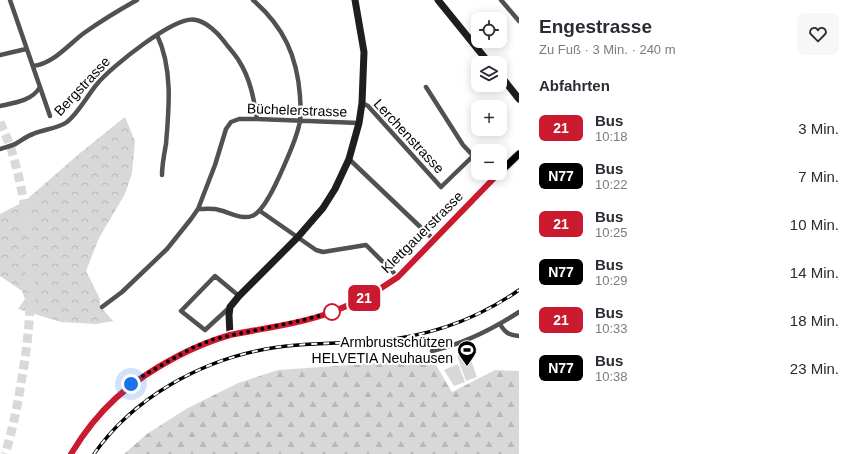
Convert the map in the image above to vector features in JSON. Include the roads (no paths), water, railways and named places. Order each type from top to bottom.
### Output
[{"type":"main road","name":"Klettgauerstrasse","points":[[507,164],[519,154]]},
{"type":"main road","name":"Klettgauerstrasse","points":[[71,454],[86,432],[118,395],[146,374],[192,348],[214,339],[304,320],[332,312],[366,297],[398,277],[490,180]]},
{"type":"street","points":[[10,0],[33,66],[39,89],[50,116]]},
{"type":"street","points":[[33,66],[41,65],[51,60],[84,33],[137,0]]},
{"type":"street","points":[[198,209],[218,209],[247,218],[260,211],[277,181],[289,155],[300,121],[299,79],[289,44],[272,18],[254,0]]},
{"type":"street","points":[[239,296],[215,276],[181,311],[205,330],[230,307],[239,296],[297,238],[323,208],[335,189],[349,159],[359,124],[362,103],[364,52],[355,0]]},
{"type":"street","points":[[438,0],[484,56]]},
{"type":"street","points":[[501,0],[519,21]]},
{"type":"street","name":"Bergstrasse","points":[[0,149],[12,146],[32,134],[62,125],[67,122],[109,71],[139,47],[178,24],[196,19],[219,35],[239,61],[250,88],[257,119]]},
{"type":"street","points":[[157,35],[165,54],[168,94],[167,124],[162,175]]},
{"type":"street","points":[[0,56],[26,49]]},
{"type":"street","points":[[507,84],[519,99]]},
{"type":"street","points":[[426,88],[463,145],[471,154]]},
{"type":"street","points":[[0,106],[18,103],[39,89]]},
{"type":"street","name":"Lerchenstrasse","points":[[362,103],[368,106],[441,187],[471,158]]},
{"type":"street","name":"Büchelerstrasse","points":[[102,307],[122,292],[168,249],[198,209],[215,165],[226,129],[231,122],[239,119],[257,119],[359,124]]},
{"type":"street","points":[[349,159],[434,240]]},
{"type":"street","points":[[260,211],[316,250],[323,252],[366,245],[398,277]]},
{"type":"street","points":[[230,307],[230,335]]},
{"type":"street","points":[[432,351],[462,342],[500,324],[519,312]]},
{"type":"street","points":[[500,324],[509,335],[519,336]]},
{"type":"tunnel","points":[[0,122],[11,149],[21,186],[26,213],[30,267],[29,322],[26,350],[17,406],[5,454]]},
{"type":"railway","points":[[94,454],[110,434],[148,399],[170,385],[217,363],[241,355],[280,347],[307,344],[375,341],[413,336],[468,318],[503,301],[519,290]]},
{"type":"place","name":"Armbrustschützen HELVETIA Neuhausen","points":[[467,367]]}]
